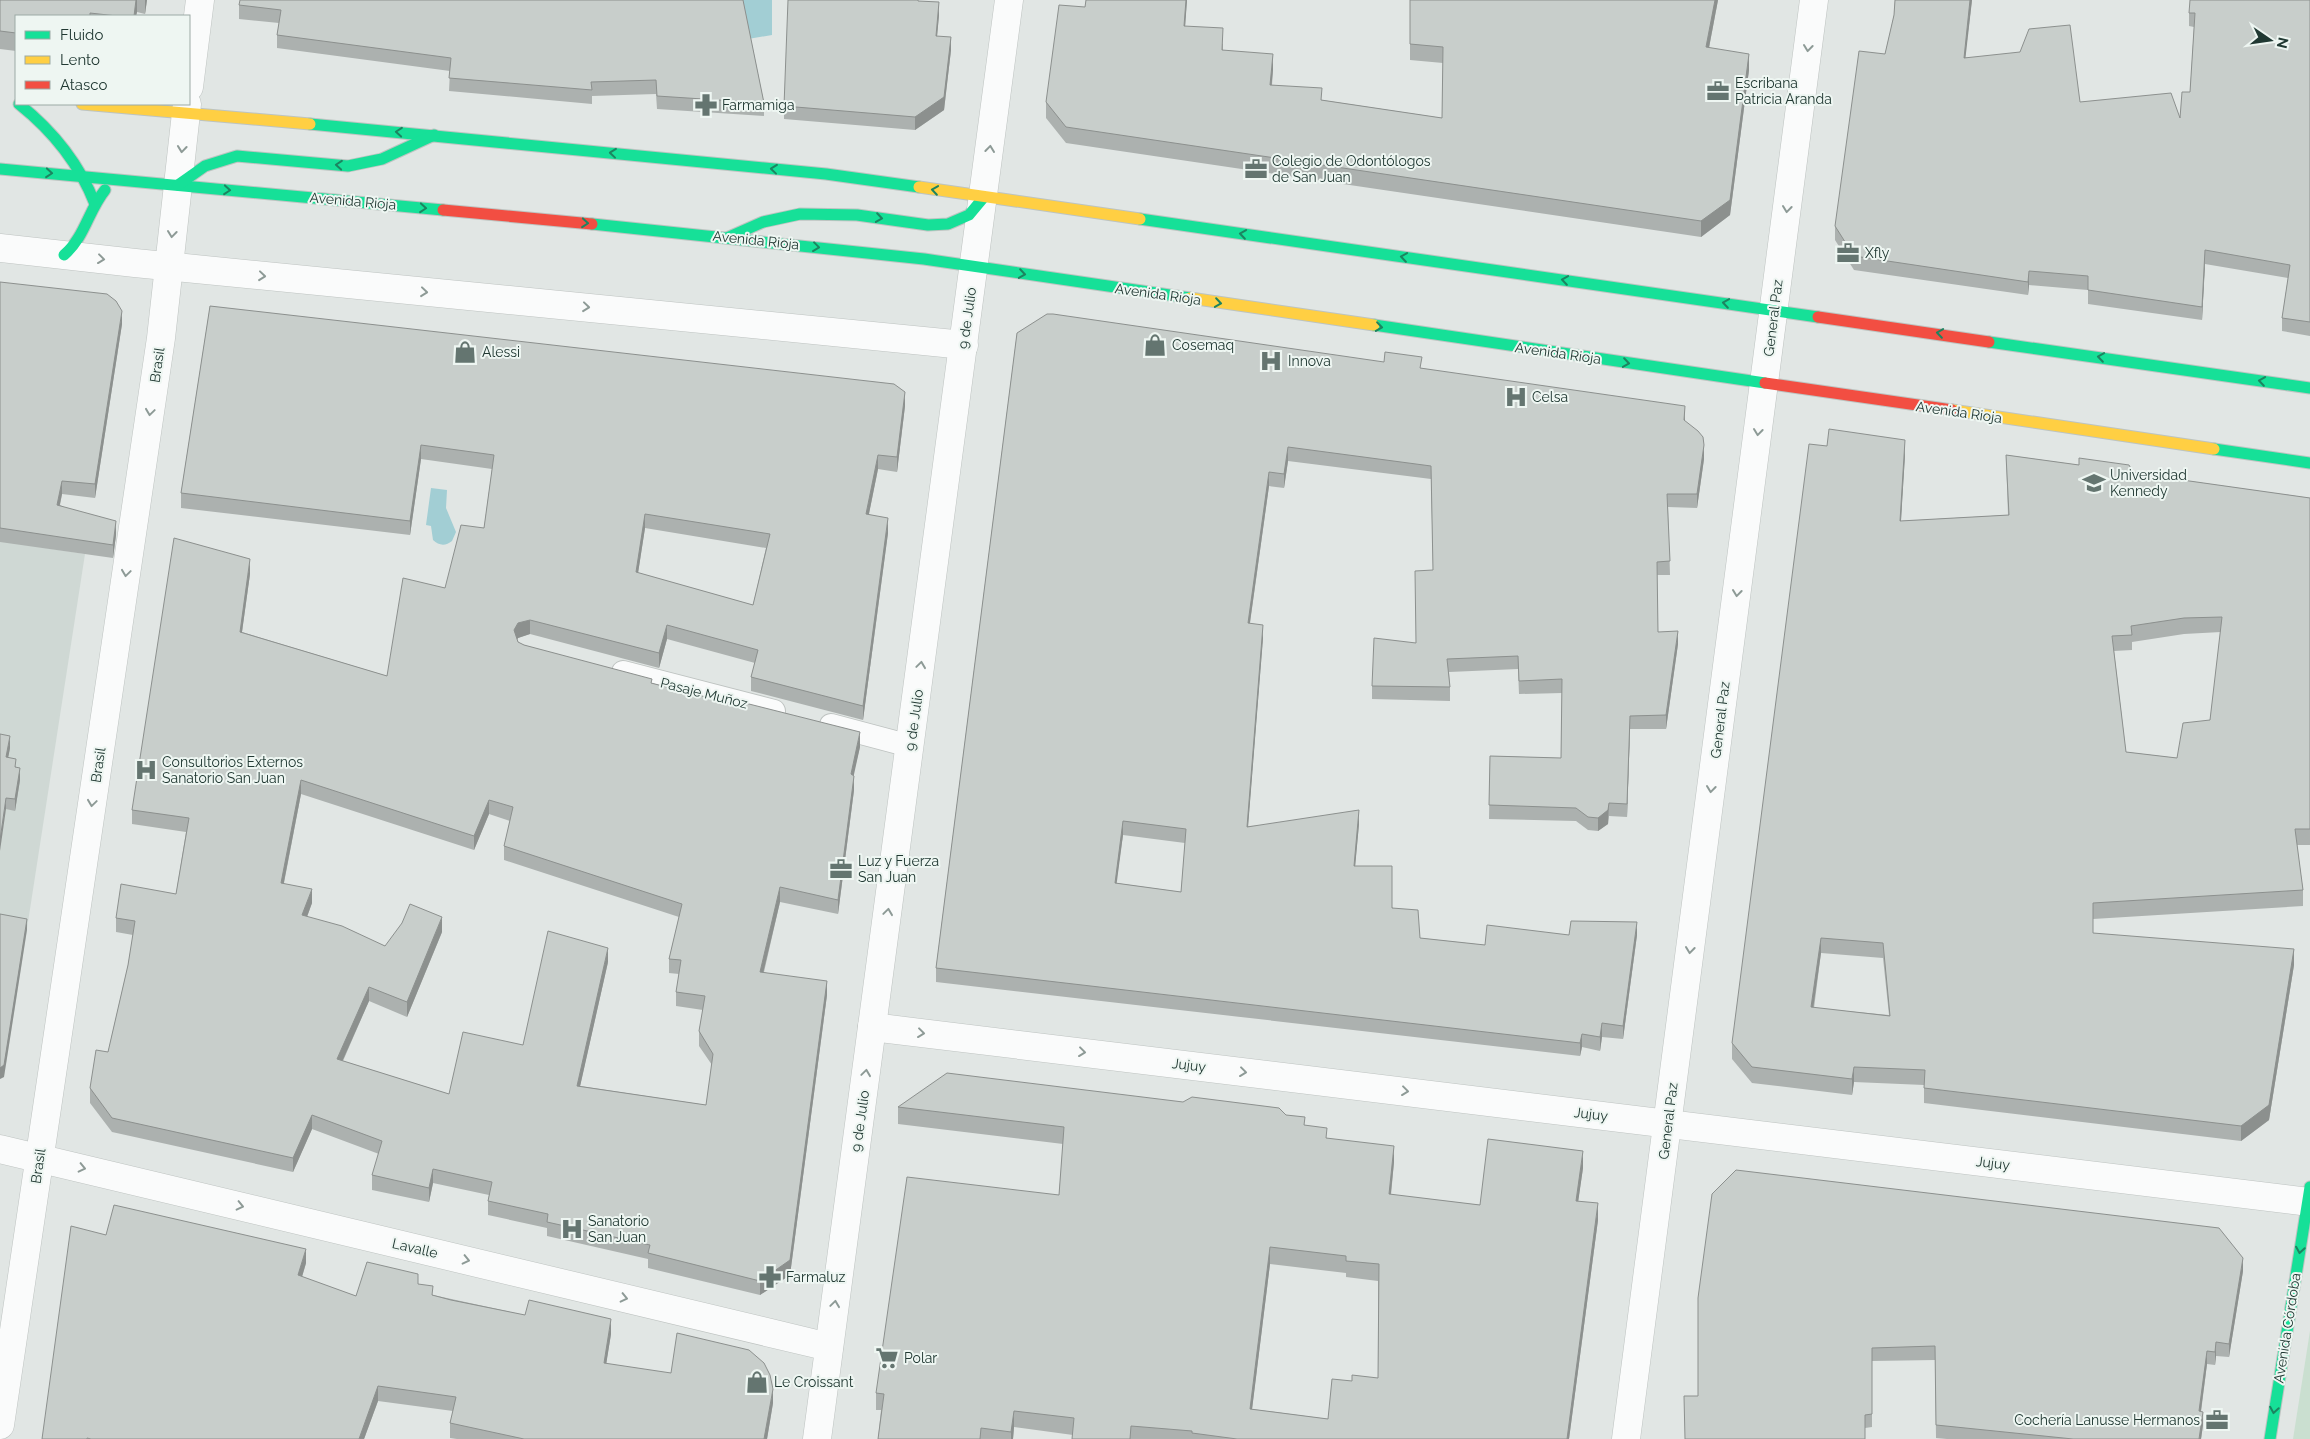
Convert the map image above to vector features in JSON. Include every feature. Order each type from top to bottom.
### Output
[{"type":"main road","points":[[190,101],[434,135],[826,174],[2310,388]]},
{"type":"main road","points":[[21,105],[58,140],[82,176],[95,204]]},
{"type":"main road","points":[[178,185],[200,167],[238,156],[348,166],[382,159],[434,135]]},
{"type":"main road","name":"Avenida Rioja","points":[[0,168],[730,237],[974,267],[2310,463]]},
{"type":"main road","points":[[64,255],[76,244],[86,229],[95,204],[108,188],[120,180]]},
{"type":"main road","points":[[730,237],[763,222],[800,214],[857,215],[928,224],[948,224],[969,215],[984,197]]},
{"type":"main road","name":"Avenida Córdoba","points":[[2270,1439],[2309,1197]]},
{"type":"street","name":"Brasil","points":[[190,78],[200,0]]},
{"type":"street","name":"9 de Julio","points":[[817,1439],[1009,0]]},
{"type":"street","name":"General Paz","points":[[1626,1439],[1814,0]]},
{"type":"street","name":"Brasil","points":[[0,1426],[161,338],[187,105]]},
{"type":"street","points":[[0,248],[964,345]]},
{"type":"street","name":"Jujuy","points":[[872,1027],[1667,1123],[2309,1197]]},
{"type":"street","name":"Lavalle","points":[[0,1149],[830,1347]]},
{"type":"lane","name":"Pasaje Muñoz","points":[[604,667],[910,746]]},
{"type":"shaded area","points":[[0,541],[85,554],[4,1077],[0,1079]]},
{"type":"green space","points":[[2310,1331],[2310,1439],[2293,1439]]},
{"type":"water","points":[[740,0],[772,0],[772,35],[748,39]]},
{"type":"water","points":[[431,488],[447,490],[446,508],[456,532],[452,541],[447,544],[440,544],[433,540],[431,526],[426,525]]},
{"type":"building","points":[[0,0],[136,0],[134,15],[90,13],[90,15],[15,15],[15,33],[0,31]]},
{"type":"building","points":[[240,0],[743,0],[764,103],[657,96],[656,80],[591,82],[592,90],[449,78],[451,58],[277,35],[281,10],[239,5]]},
{"type":"building","points":[[788,0],[918,0],[939,2],[936,36],[951,37],[944,97],[915,117],[784,106]]},
{"type":"building","points":[[1086,0],[1186,0],[1184,26],[1223,28],[1222,50],[1273,54],[1270,85],[1322,88],[1321,100],[1442,118],[1443,47],[1410,44],[1410,0],[1715,0],[1706,47],[1749,54],[1730,200],[1701,221],[1066,127],[1046,102],[1059,5],[1085,7]]},
{"type":"building","points":[[1895,0],[1970,0],[1964,58],[2020,52],[2029,29],[2070,25],[2080,102],[2171,93],[2180,118],[2182,92],[2190,92],[2195,13],[2189,13],[2190,0],[2310,0],[2310,322],[2282,318],[2290,265],[2205,250],[2202,307],[2088,290],[2088,276],[2029,271],[2028,282],[1854,256],[1835,226],[1859,51],[1885,54],[1894,15]]},
{"type":"building","points":[[0,282],[107,294],[116,301],[122,311],[95,484],[62,481],[57,505],[116,521],[113,545],[0,528]]},
{"type":"building","points":[[210,306],[894,384],[905,392],[897,457],[878,455],[866,514],[888,518],[863,706],[751,677],[758,650],[667,625],[659,653],[530,620],[518,623],[514,630],[518,642],[524,645],[652,679],[651,683],[744,707],[745,703],[860,732],[851,774],[854,776],[838,900],[780,887],[760,972],[827,981],[790,1260],[760,1281],[648,1253],[650,1245],[547,1222],[548,1214],[488,1201],[492,1182],[433,1169],[429,1188],[372,1175],[382,1141],[312,1115],[293,1158],[112,1118],[90,1088],[96,1050],[108,1052],[128,965],[135,921],[116,918],[121,884],[176,894],[189,818],[132,810],[174,538],[250,559],[240,632],[387,676],[403,578],[445,588],[461,525],[484,528],[494,455],[421,445],[410,521],[181,493]],"holes":[[[645,514],[770,534],[753,605],[636,572]],[[301,780],[474,836],[489,800],[513,807],[504,846],[682,904],[669,959],[681,960],[676,992],[705,996],[699,1031],[713,1054],[706,1105],[577,1086],[608,948],[548,931],[523,1045],[463,1032],[449,1094],[337,1059],[369,987],[407,1002],[442,917],[410,904],[402,923],[385,946],[342,926],[302,915],[312,889],[281,883]]]},
{"type":"building","points":[[1047,314],[1053,314],[1384,362],[1385,352],[1422,357],[1420,368],[1685,406],[1684,420],[1703,437],[1704,445],[1697,494],[1667,494],[1670,561],[1657,562],[1658,632],[1678,631],[1666,715],[1630,716],[1627,804],[1609,803],[1608,810],[1598,818],[1588,817],[1576,808],[1489,805],[1490,756],[1561,758],[1562,679],[1519,681],[1518,656],[1447,659],[1450,687],[1372,686],[1374,638],[1416,643],[1415,571],[1433,570],[1431,466],[1288,447],[1284,474],[1269,472],[1248,623],[1263,625],[1247,827],[1359,810],[1354,866],[1392,866],[1392,908],[1418,910],[1420,938],[1485,945],[1487,925],[1569,935],[1571,921],[1637,922],[1623,1026],[1602,1023],[1600,1037],[1582,1034],[1580,1043],[936,968],[1017,333]],"holes":[[[1123,821],[1186,829],[1181,892],[1115,883]]]},
{"type":"building","points":[[1829,429],[1905,440],[1900,521],[2009,515],[2006,455],[2079,465],[2079,458],[2129,465],[2133,472],[2154,476],[2310,498],[2310,829],[2295,829],[2303,890],[2093,903],[2093,933],[2294,949],[2269,1105],[2241,1126],[1924,1088],[1925,1070],[1854,1067],[1852,1079],[1752,1067],[1732,1043],[1809,444],[1827,446]],"holes":[[[2222,617],[2210,720],[2183,723],[2177,758],[2126,752],[2112,636],[2132,635],[2131,626],[2184,618]],[[1821,938],[1883,943],[1890,1016],[1811,1007]]]},
{"type":"building","points":[[0,734],[10,736],[6,757],[16,759],[15,767],[20,768],[15,799],[6,798],[0,840]]},
{"type":"building","points":[[0,914],[27,919],[4,1065],[0,1068]]},
{"type":"building","points":[[947,1073],[1183,1102],[1192,1097],[1279,1108],[1286,1115],[1305,1117],[1304,1125],[1327,1128],[1326,1138],[1394,1146],[1389,1194],[1480,1205],[1488,1139],[1583,1151],[1576,1201],[1598,1203],[1567,1439],[1237,1439],[1192,1433],[1192,1431],[1131,1426],[1130,1439],[1072,1439],[1074,1418],[1014,1411],[1011,1432],[981,1428],[980,1439],[878,1439],[884,1394],[876,1393],[907,1177],[1059,1195],[1064,1127],[898,1107]],"holes":[[[1270,1247],[1346,1256],[1346,1261],[1379,1264],[1378,1378],[1352,1375],[1352,1381],[1332,1379],[1328,1419],[1250,1409]]]},
{"type":"building","points":[[1736,1170],[2219,1228],[2243,1258],[2229,1344],[2216,1342],[2215,1352],[2207,1351],[2199,1411],[2203,1412],[2199,1439],[2073,1439],[1936,1425],[1935,1346],[1872,1348],[1872,1414],[1865,1415],[1865,1439],[1685,1439],[1684,1396],[1698,1396],[1698,1298],[1712,1194]]},
{"type":"building","points":[[114,1205],[306,1249],[298,1275],[356,1296],[367,1262],[418,1274],[418,1284],[433,1286],[432,1295],[451,1300],[525,1315],[529,1300],[611,1319],[604,1363],[671,1373],[677,1333],[749,1350],[764,1363],[770,1375],[773,1389],[764,1439],[524,1439],[450,1423],[456,1397],[378,1386],[359,1439],[42,1439],[71,1226],[106,1235]]},
{"type":"traffic: fast","points":[[20,105],[43,125],[64,149],[89,189],[95,204]]},
{"type":"traffic: fast","points":[[310,124],[826,174],[919,187]]},
{"type":"traffic: fast","points":[[178,185],[205,166],[237,156],[348,166],[382,159],[434,135]]},
{"type":"traffic: fast","points":[[0,169],[443,210]]},
{"type":"traffic: fast","points":[[64,255],[77,240],[94,206],[105,190]]},
{"type":"traffic: fast","points":[[729,237],[763,222],[800,214],[857,215],[928,225],[948,224],[969,215],[984,197]]},
{"type":"traffic: fast","points":[[1140,219],[1818,317]]},
{"type":"traffic: fast","points":[[592,224],[924,259],[1190,298]]},
{"type":"traffic: fast","points":[[1374,325],[1765,383]]},
{"type":"traffic: fast","points":[[1989,342],[2310,388]]},
{"type":"traffic: fast","points":[[2214,449],[2310,463]]},
{"type":"traffic: fast","points":[[2270,1439],[2310,1187]]},
{"type":"traffic: slow","points":[[93,105],[310,124]]},
{"type":"traffic: slow","points":[[919,187],[1140,219]]},
{"type":"traffic: slow","points":[[1190,298],[1374,325]]},
{"type":"traffic: slow","points":[[1952,410],[2214,449]]},
{"type":"traffic: jam","points":[[443,210],[592,224]]},
{"type":"traffic: jam","points":[[1818,317],[1989,342]]},
{"type":"traffic: jam","points":[[1765,383],[1952,410]]},
{"type":"place","name":"Escribana Patricia Aranda","points":[[1718,91]]},
{"type":"place","name":"Farmamiga","points":[[706,105]]},
{"type":"place","name":"Colegio de Odontólogos de San Juan","points":[[1256,169]]},
{"type":"place","name":"Xfly","points":[[1848,253]]},
{"type":"place","name":"Cosemaq","points":[[1155,345]]},
{"type":"place","name":"Alessi","points":[[465,352]]},
{"type":"place","name":"Innova","points":[[1271,361]]},
{"type":"place","name":"Celsa","points":[[1516,397]]},
{"type":"place","name":"Universidad Kennedy","points":[[2094,483]]},
{"type":"place","name":"Consultorios Externos Sanatorio San Juan","points":[[146,770]]},
{"type":"place","name":"Luz y Fuerza San Juan","points":[[841,869]]},
{"type":"place","name":"Sanatorio San Juan","points":[[572,1229]]},
{"type":"place","name":"Farmaluz","points":[[770,1277]]},
{"type":"place","name":"Polar","points":[[887,1358]]},
{"type":"place","name":"Le Croissant","points":[[757,1382]]},
{"type":"place","name":"Cochería Lanusse Hermanos","points":[[2217,1420]]}]
